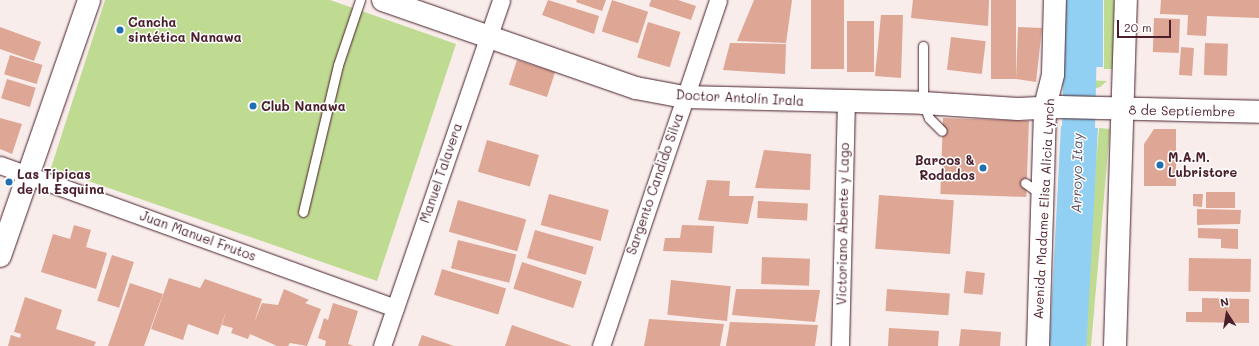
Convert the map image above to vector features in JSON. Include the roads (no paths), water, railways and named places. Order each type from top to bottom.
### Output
[{"type":"main road","points":[[0,256],[30,175],[89,0]]},
{"type":"main road","name":"Doctor Antolín Irala","points":[[383,0],[636,88],[684,98],[923,103],[1018,109],[1055,107]]},
{"type":"main road","name":"Avenida Madame Elisa Alicia Lynch","points":[[1038,346],[1043,196],[1055,107],[1053,74],[1055,0]]},
{"type":"main road","points":[[1114,346],[1113,109],[1126,0]]},
{"type":"main road","name":"8 de Septiembre","points":[[1055,107],[1259,112]]},
{"type":"street","name":"Manuel Talavera","points":[[382,346],[501,0]]},
{"type":"street","name":"Sargento Candido Silva","points":[[601,346],[718,0]]},
{"type":"street","name":"Victoriano Abente y Lago","points":[[840,346],[846,102]]},
{"type":"street","name":"Juan Manuel Frutos","points":[[0,165],[395,308]]},
{"type":"lane","points":[[303,212],[338,65],[360,0]]},
{"type":"lane","points":[[923,46],[923,103],[929,118],[942,131]]},
{"type":"lane","points":[[1025,183],[1043,196]]},
{"type":"water","points":[[1067,0],[1103,0],[1103,67],[1067,67]]},
{"type":"water","points":[[1061,126],[1098,128],[1087,346],[1049,346]]},
{"type":"waterway","name":"Arroyo Itay","points":[[1077,172],[1081,0]]},
{"type":"place","name":"Cancha sintética Nanawa","points":[[120,30]]},
{"type":"place","name":"Club Nanawa","points":[[253,106]]},
{"type":"place","name":"M.A.M. Lubristore","points":[[1160,165]]},
{"type":"place","name":"Barcos & Rodados","points":[[983,168]]},
{"type":"place","name":"Las Típicas de la Esquina","points":[[9,182]]}]
